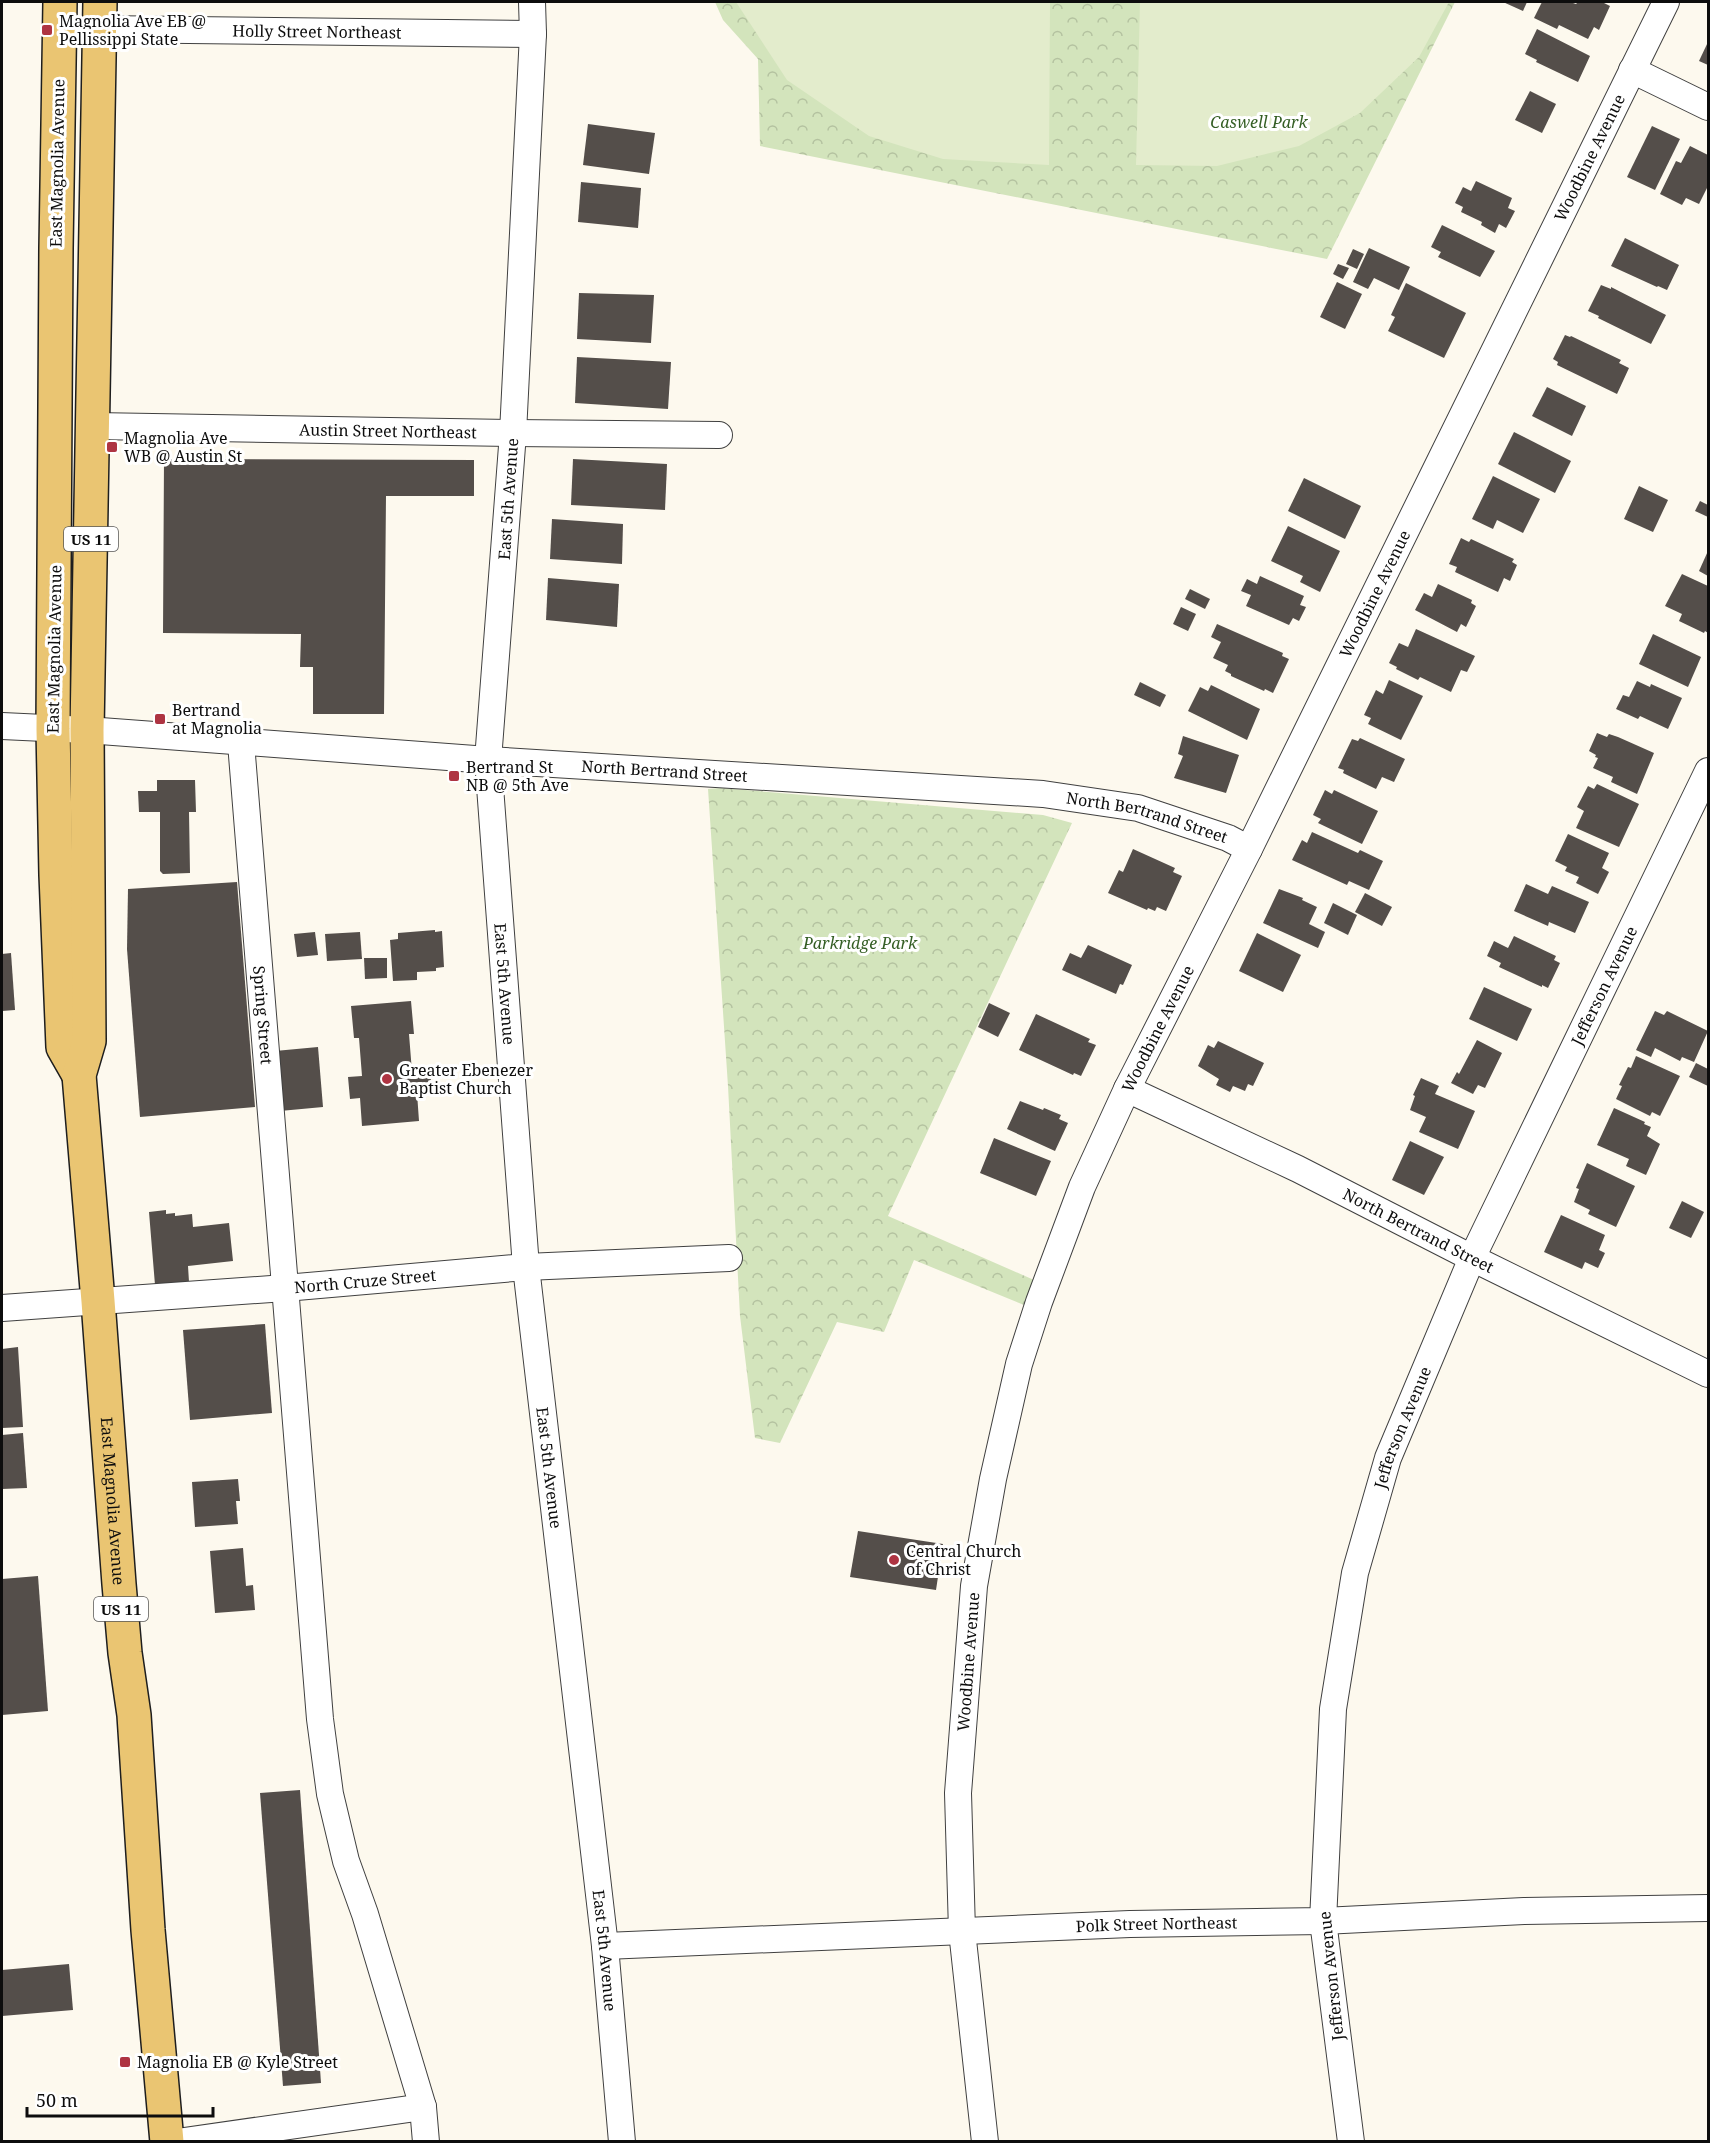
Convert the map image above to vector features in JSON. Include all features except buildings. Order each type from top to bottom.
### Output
[{"type":"main road","name":"East Magnolia Avenue","points":[[60,2],[53,729],[63,1047],[79,1076]]},
{"type":"main road","name":"East Magnolia Avenue","points":[[100,15],[87,730],[89,1041],[79,1076],[120,1596],[134,1715],[148,1930],[167,2142]]},
{"type":"street","name":"East 5th Avenue","points":[[532,2],[533,34],[513,434],[488,760],[526,1267],[605,1946],[622,2142]]},
{"type":"street","name":"Woodbine Avenue","points":[[985,2142],[962,1931],[958,1792],[974,1587],[993,1479],[1019,1364],[1039,1302],[1082,1187],[1127,1089],[1249,849],[1666,2]]},
{"type":"street","name":"Holly Street Northeast","points":[[100,15],[533,34]]},
{"type":"street","points":[[1632,70],[1708,107]]},
{"type":"street","name":"Austin Street Northeast","points":[[94,426],[513,434],[719,435]]},
{"type":"street","name":"North Bertrand Street","points":[[2,726],[87,730],[488,760],[1043,794],[1138,808],[1228,838],[1249,849]]},
{"type":"street","name":"Spring Street","points":[[241,743],[320,1719],[330,1794],[346,1861],[365,1914],[423,2107],[426,2142]]},
{"type":"street","name":"Jefferson Avenue","points":[[1351,2142],[1323,1921],[1333,1709],[1355,1573],[1388,1458],[1472,1258],[1708,771]]},
{"type":"street","name":"North Bertrand Street","points":[[1127,1089],[1298,1169],[1708,1374]]},
{"type":"street","name":"North Cruze Street","points":[[2,1308],[285,1288],[526,1267],[729,1258]]},
{"type":"street","name":"Polk Street Northeast","points":[[605,1946],[1130,1924],[1323,1921],[1524,1911],[1708,1908]]},
{"type":"street","points":[[177,2142],[423,2107]]},
{"type":"green space","name":"Caswell Park","points":[[715,2],[1455,2],[1327,259],[760,146],[758,59],[723,20]]},
{"type":"green space","points":[[736,2],[1050,2],[1049,165],[943,159],[869,136],[787,80]]},
{"type":"green space","points":[[1140,2],[1449,2],[1419,57],[1360,113],[1299,146],[1217,166],[1136,165]]},
{"type":"green space","name":"Parkridge Park","points":[[721,788],[1043,815],[1072,823],[888,1216],[1034,1280],[1024,1305],[914,1260],[884,1332],[837,1322],[780,1443],[755,1438],[740,1316],[728,1086],[708,789]]},
{"type":"place","name":"Magnolia Ave EB @ Pellissippi State","points":[[47,30]]},
{"type":"place","name":"Magnolia Ave WB @ Austin St","points":[[112,447]]},
{"type":"place","name":"Bertrand at Magnolia","points":[[160,719]]},
{"type":"place","name":"Bertrand St NB @ 5th Ave","points":[[454,776]]},
{"type":"place","name":"Greater Ebenezer Baptist Church","points":[[387,1079]]},
{"type":"place","name":"Central Church of Christ","points":[[894,1560]]},
{"type":"place","name":"Magnolia EB @ Kyle Street","points":[[125,2062]]}]
